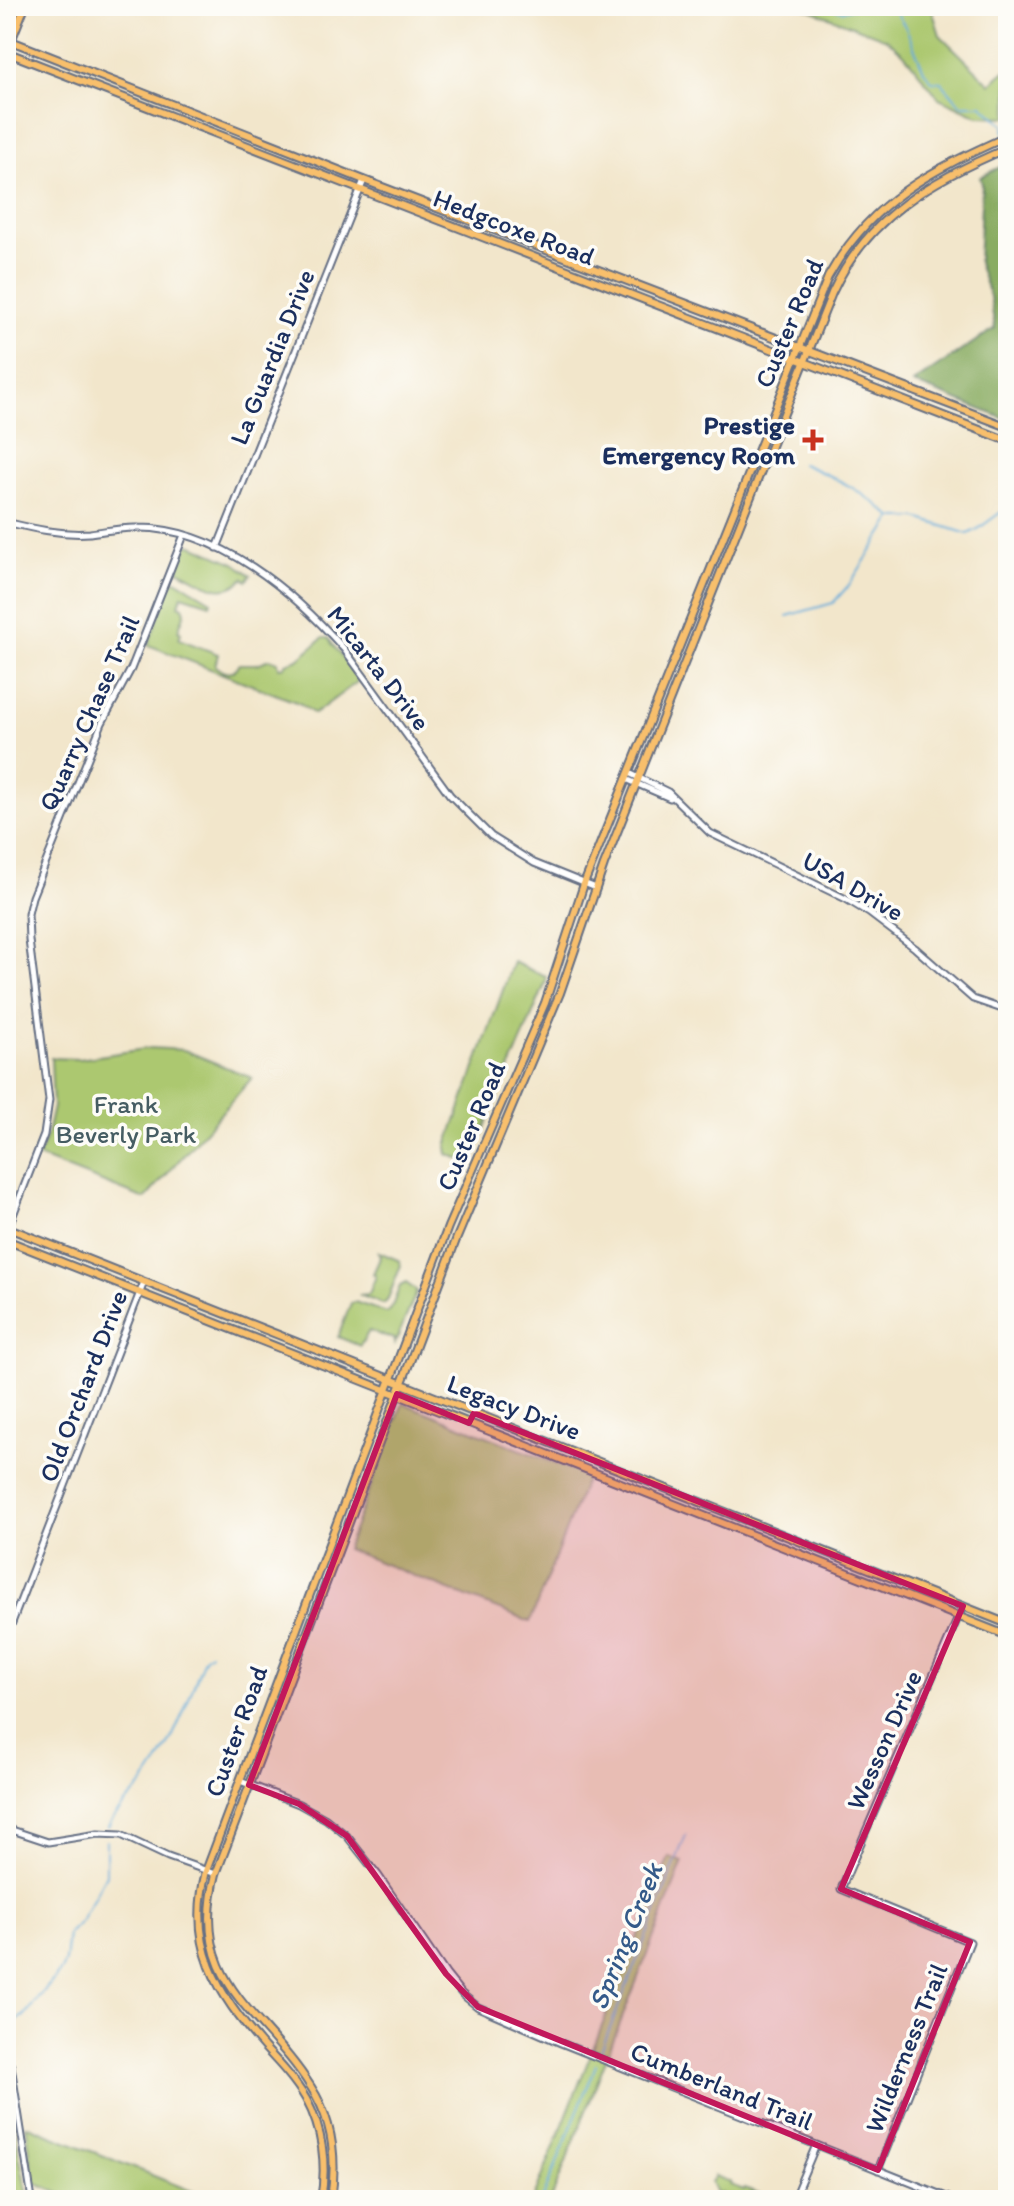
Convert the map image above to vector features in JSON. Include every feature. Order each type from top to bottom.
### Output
[{"type":"main road","points":[[6,29],[15,6]]},
{"type":"main road","points":[[6,53],[25,6]]},
{"type":"main road","name":"Hedgcoxe Road","points":[[9,40],[1008,427]]},
{"type":"main road","name":"Hedgcoxe Road","points":[[6,53],[1008,441]]},
{"type":"main road","points":[[85,82],[89,72]]},
{"type":"main road","name":"Custer Road","points":[[321,2200],[324,2167],[315,2120],[304,2096],[224,1999],[207,1964],[200,1917],[206,1871],[448,1227],[545,1003],[584,884],[828,277],[839,257],[881,208],[937,169],[1008,136]]},
{"type":"main road","name":"Custer Road","points":[[331,2200],[334,2155],[325,2117],[305,2078],[232,1991],[218,1961],[210,1921],[216,1874],[473,1196],[560,993],[638,780],[840,275],[883,222],[920,191],[1008,148]]},
{"type":"main road","points":[[682,314],[687,303]]},
{"type":"main road","points":[[915,404],[920,393]]},
{"type":"main road","points":[[765,431],[775,434]]},
{"type":"main road","name":"Legacy Drive","points":[[7,1229],[1008,1624]]},
{"type":"main road","name":"Legacy Drive","points":[[6,1240],[1008,1636]]},
{"type":"main road","points":[[426,1286],[437,1290]]},
{"type":"main road","points":[[296,1355],[300,1344]]},
{"type":"main road","points":[[469,1423],[474,1413]]},
{"type":"main road","points":[[359,1464],[369,1468]]},
{"type":"main road","points":[[269,1702],[279,1705]]},
{"type":"main road","points":[[207,1964],[218,1961]]},
{"type":"main road","points":[[315,2120],[325,2117]]},
{"type":"street","name":"La Guardia Drive","points":[[217,548],[364,180]]},
{"type":"street","name":"Micarta Drive","points":[[6,522],[46,531],[88,533],[137,527],[169,531],[217,548],[273,580],[326,628],[344,649],[450,795],[491,836],[534,863],[596,888]]},
{"type":"street","name":"Quarry Chase Trail","points":[[7,1229],[44,1135],[49,1100],[29,940],[28,914],[32,897],[102,723],[131,669],[184,535]]},
{"type":"street","name":"USA Drive","points":[[627,776],[675,800],[710,833],[869,913],[973,999],[1008,1011]]},
{"type":"street","name":"Old Orchard Drive","points":[[6,1638],[144,1282]]},
{"type":"street","name":"Wesson Drive","points":[[963,1606],[841,1889],[970,1942]]},
{"type":"street","name":"Cumberland Trail","points":[[240,1781],[299,1804],[326,1819],[347,1836],[378,1875],[446,1974],[478,2007],[954,2200]]},
{"type":"street","points":[[6,1828],[48,1842],[98,1834],[121,1835],[168,1857],[216,1874]]},
{"type":"street","name":"Wilderness Trail","points":[[878,2170],[970,1942]]},
{"type":"street","points":[[6,2056],[11,2066],[32,2200]]},
{"type":"street","points":[[793,2200],[816,2145]]},
{"type":"highlighted area","points":[[397,1394],[469,1423],[474,1413],[963,1606],[841,1889],[970,1942],[878,2170],[478,2007],[446,1974],[347,1836],[299,1804],[249,1785]]},
{"type":"green space","points":[[800,6],[931,6],[940,35],[990,84],[1008,69],[1008,117],[978,116],[939,98],[904,54],[887,39]]},
{"type":"green space","points":[[1008,163],[1008,420],[913,383],[995,328],[990,297],[978,263],[980,177]]},
{"type":"green space","points":[[190,544],[235,563],[251,575],[247,581],[244,578],[236,585],[220,588],[178,570]]},
{"type":"green space","points":[[176,580],[211,601],[210,604],[182,595],[179,605],[185,612],[178,631],[181,633],[179,639],[218,654],[215,666],[224,672],[233,671],[239,664],[257,664],[270,659],[278,662],[279,667],[285,666],[323,638],[328,638],[357,682],[314,714],[301,704],[148,645],[172,581]]},
{"type":"green space","points":[[513,962],[546,977],[546,982],[470,1163],[448,1154],[447,1146]]},
{"type":"green space","name":"Frank Beverly Park","points":[[151,1048],[184,1050],[252,1078],[145,1199],[38,1157],[53,1107],[51,1058],[79,1059]]},
{"type":"green space","points":[[379,1252],[398,1260],[401,1265],[383,1304],[359,1295],[369,1294],[381,1256]]},
{"type":"green space","points":[[406,1283],[417,1291],[395,1343],[394,1339],[369,1331],[360,1346],[338,1337],[351,1303],[387,1313],[400,1286]]},
{"type":"green space","points":[[403,1403],[587,1476],[530,1622],[346,1549]]},
{"type":"green space","points":[[669,1857],[683,1862],[551,2200],[533,2200]]},
{"type":"green space","points":[[6,2120],[13,2122],[28,2200],[6,2200]]},
{"type":"green space","points":[[26,2125],[214,2200],[76,2200],[34,2183]]},
{"type":"green space","points":[[715,2176],[731,2182],[730,2185],[776,2200],[724,2198],[722,2193],[717,2195],[711,2182]]},
{"type":"waterway","points":[[823,6],[843,11],[858,6]]},
{"type":"waterway","points":[[892,6],[932,81],[941,82],[961,105],[982,105],[1004,125],[1006,144]]},
{"type":"waterway","points":[[1007,151],[1008,158]]},
{"type":"waterway","points":[[1008,168],[997,195],[999,253],[1008,260]]},
{"type":"waterway","points":[[802,464],[850,486],[893,518],[917,518],[968,534],[1008,507]]},
{"type":"waterway","points":[[787,616],[833,603],[849,585],[892,519]]},
{"type":"waterway","name":"Spring Creek","points":[[108,1827],[166,1750],[204,1658],[210,1653]]},
{"type":"waterway","name":"Spring Creek","points":[[601,2051],[686,1835]]},
{"type":"waterway","name":"Spring Creek","points":[[6,2028],[10,2022],[24,2016],[62,1969],[68,1934],[81,1921],[106,1875],[106,1841]]},
{"type":"waterway","name":"Spring Creek","points":[[542,2200],[596,2065]]},
{"type":"place","name":"Prestige Emergency Room","points":[[813,440]]}]
